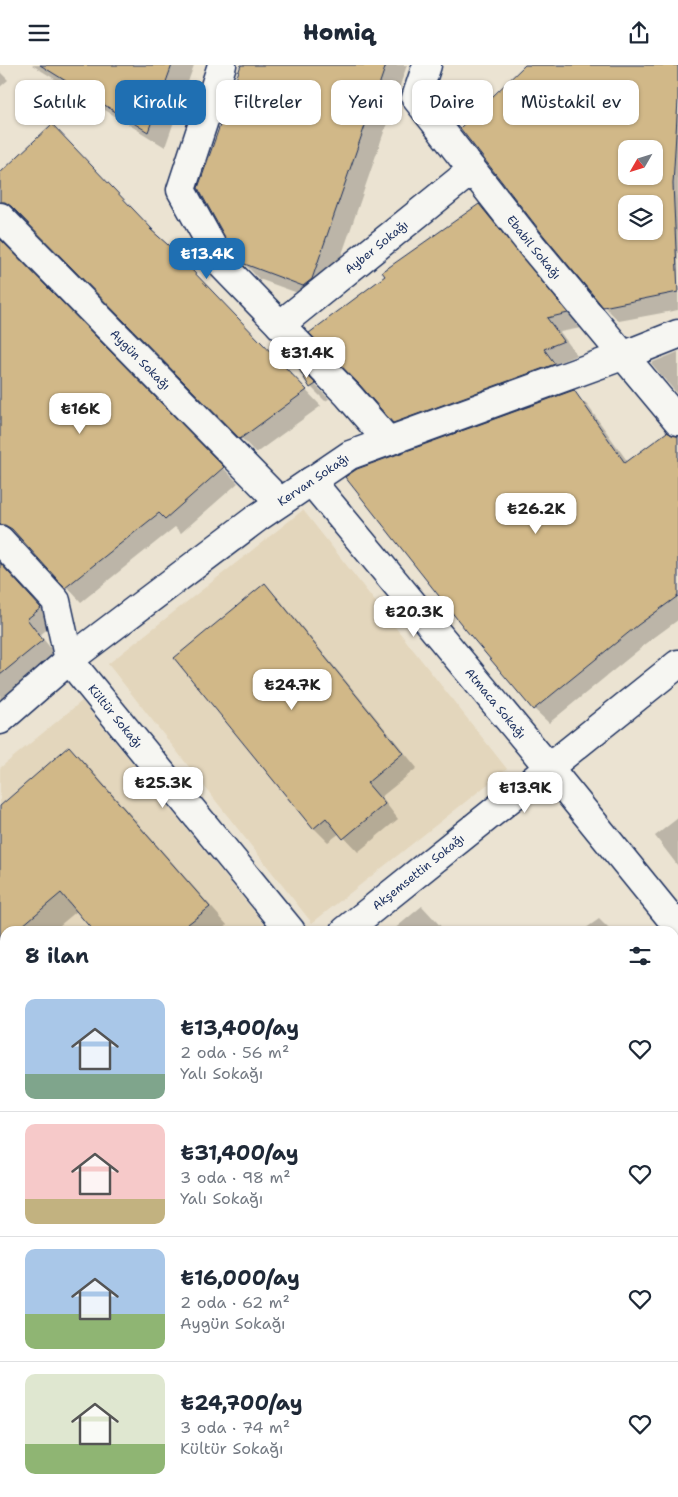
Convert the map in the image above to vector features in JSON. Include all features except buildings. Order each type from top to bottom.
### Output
[{"type":"street","points":[[222,65],[181,189],[223,266],[388,441]]},
{"type":"street","name":"Ebabil Sokağı","points":[[427,65],[416,98],[532,246],[625,355],[678,421]]},
{"type":"street","name":"Ayber Sokağı","points":[[280,325],[472,170]]},
{"type":"street","name":"Aygün Sokağı","points":[[0,217],[280,502]]},
{"type":"street","name":"Kervan Sokağı","points":[[0,720],[69,660],[249,523],[350,455],[678,334]]},
{"type":"street","name":"Atmaca Sokağı","points":[[312,481],[549,767],[677,926]]},
{"type":"street","name":"Kültür Sokağı","points":[[0,540],[56,601],[69,660],[287,926]]},
{"type":"street","name":"Akşemsettin Sokağı","points":[[351,926],[678,664]]},
{"type":"shaded area","points":[[303,510],[507,769],[312,923],[108,664]]},
{"type":"shaded area","points":[[82,701],[266,926],[0,926],[0,768]]}]
